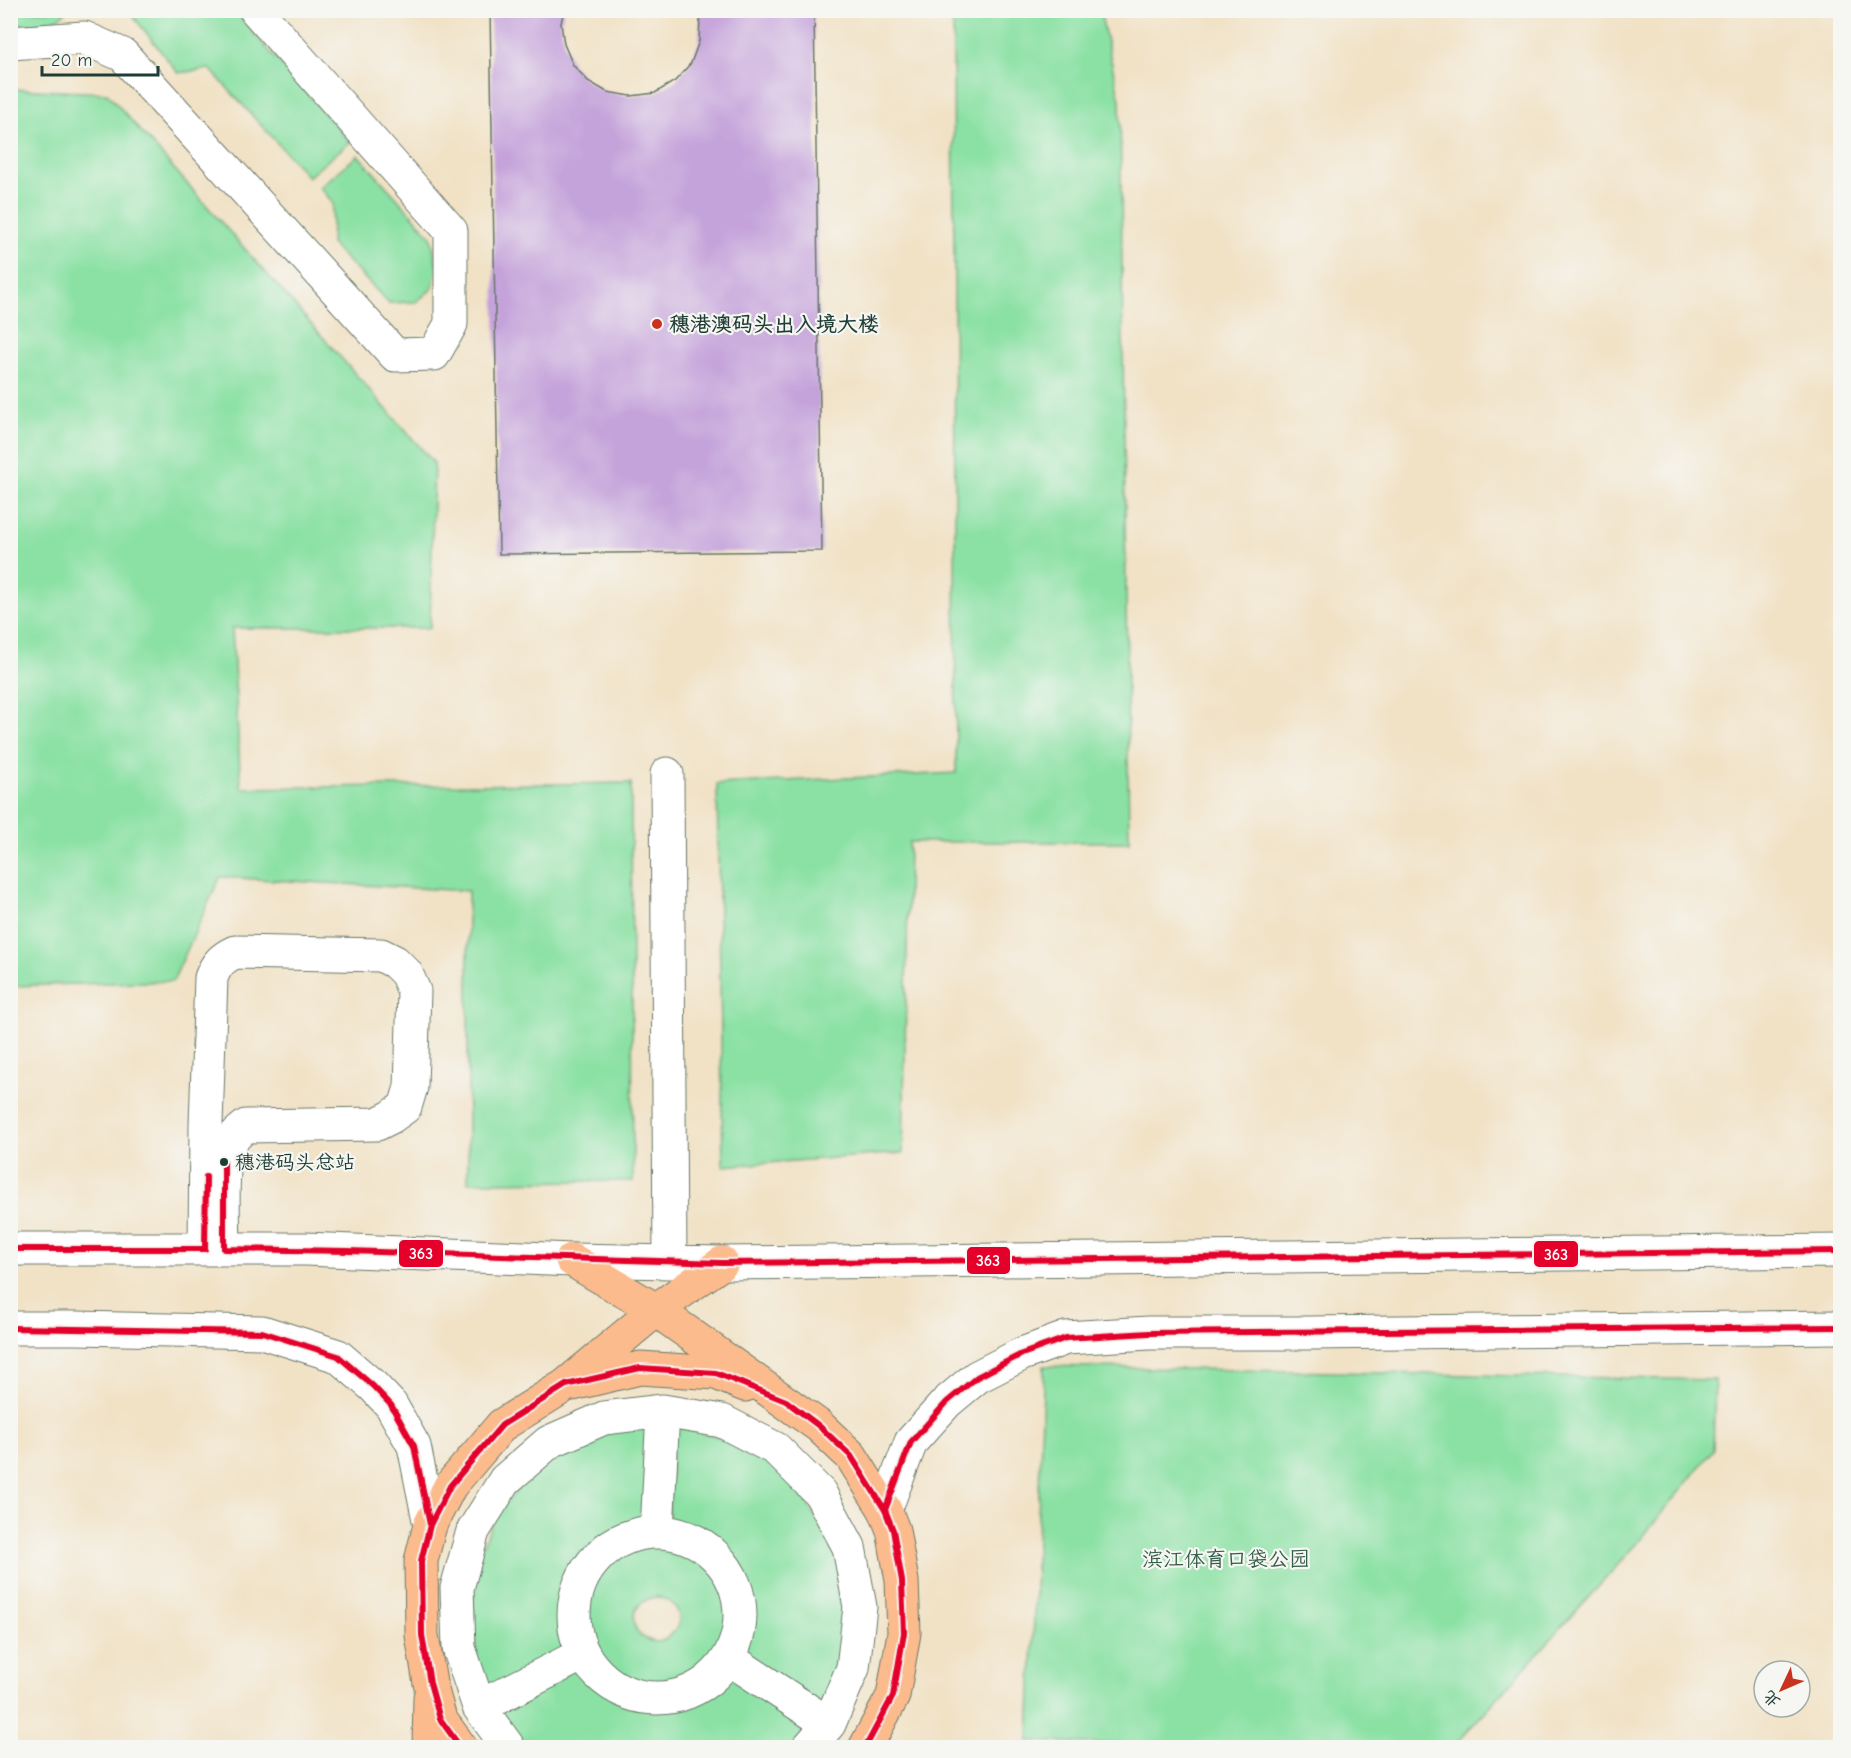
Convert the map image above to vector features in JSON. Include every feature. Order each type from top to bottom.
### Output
[{"type":"main road","points":[[572,1260],[656,1310],[786,1401],[819,1426],[850,1456],[885,1510],[893,1530],[902,1581],[904,1632],[893,1696],[893,1748]]},
{"type":"main road","points":[[461,1748],[440,1719],[430,1683],[422,1635],[421,1561],[430,1525],[450,1486],[502,1425],[566,1385],[656,1310],[722,1263]]},
{"type":"main road","points":[[566,1385],[640,1368],[716,1373],[786,1401]]},
{"type":"main road","points":[[429,1748],[430,1683]]},
{"type":"main road","points":[[866,1748],[893,1696]]},
{"type":"street","points":[[10,43],[84,38],[123,55],[395,355],[434,354],[451,324],[451,231],[256,10]]},
{"type":"street","points":[[667,774],[670,1262]]},
{"type":"street","points":[[235,952],[381,955],[395,962],[406,973],[414,991],[411,1087],[405,1107],[377,1124],[246,1126],[234,1136],[228,1145],[214,1249],[209,1046],[211,978],[215,966],[224,957],[235,952]]},
{"type":"street","points":[[10,1249],[304,1249],[572,1260],[722,1263],[1840,1251]]},
{"type":"street","points":[[885,1510],[911,1442],[947,1402],[977,1377],[1022,1353],[1065,1338],[1149,1333],[1840,1327]]},
{"type":"street","points":[[10,1328],[262,1332],[338,1356],[391,1405],[414,1446],[430,1525]]},
{"type":"street","points":[[657,1532],[663,1411]]},
{"type":"street","points":[[508,1748],[479,1707],[459,1648],[457,1588],[473,1531],[505,1480],[549,1442],[604,1418],[663,1411],[722,1421],[776,1449],[820,1493],[849,1546],[860,1607],[853,1668],[818,1736],[728,1658]]},
{"type":"street","points":[[657,1532],[682,1535],[704,1547],[723,1564],[735,1586],[740,1610],[738,1635],[728,1658],[712,1677],[691,1691],[667,1697],[642,1697],[618,1689],[598,1674],[583,1654],[574,1627],[574,1607],[585,1571],[604,1550],[629,1536],[657,1532]]},
{"type":"street","points":[[479,1707],[583,1654]]},
{"type":"green space","points":[[10,11],[67,11],[47,23],[26,25],[11,23]]},
{"type":"green space","points":[[135,11],[234,11],[350,142],[308,177],[210,69],[178,73],[133,16]]},
{"type":"green space","points":[[953,11],[1100,11],[1120,100],[1129,842],[909,842],[903,1153],[723,1166],[717,784],[956,773]]},
{"type":"green space","points":[[11,89],[107,93],[434,463],[430,628],[232,628],[241,788],[631,783],[633,1181],[468,1182],[468,891],[220,877],[173,981],[11,986]]},
{"type":"green space","points":[[358,155],[431,236],[437,266],[433,288],[416,302],[389,303],[331,244],[333,203],[320,187]]},
{"type":"green space","name":"滨江体育口袋公园","points":[[1044,1366],[1715,1380],[1713,1450],[1636,1545],[1453,1747],[1210,1748],[1029,1741]]},
{"type":"green space","points":[[655,1424],[649,1523],[628,1528],[608,1537],[586,1557],[578,1570],[571,1583],[565,1613],[566,1628],[573,1650],[486,1694],[476,1672],[472,1575],[495,1515],[538,1466],[595,1434]]},
{"type":"green space","points":[[673,1425],[738,1442],[772,1463],[801,1491],[840,1562],[847,1602],[846,1642],[825,1707],[741,1653],[746,1629],[747,1607],[744,1587],[737,1570],[726,1554],[710,1542],[691,1531],[668,1524]]},
{"type":"green space","points":[[650,1543],[685,1548],[705,1562],[714,1571],[726,1593],[731,1620],[724,1649],[705,1673],[685,1684],[655,1690],[631,1686],[614,1677],[601,1665],[592,1649],[585,1614],[594,1580],[605,1565],[626,1551]],"holes":[[[657,1597],[667,1600],[677,1611],[678,1625],[668,1637],[659,1642],[648,1640],[636,1628],[635,1613],[646,1600]]]},
{"type":"green space","points":[[581,1665],[598,1683],[616,1696],[635,1703],[654,1706],[674,1705],[693,1698],[731,1670],[813,1724],[794,1747],[524,1748],[497,1714]]},
{"type":"building","name":"穗港澳码头出入境大楼","points":[[490,10],[564,10],[561,23],[564,44],[573,65],[588,81],[607,92],[631,96],[655,93],[675,81],[691,63],[699,41],[698,10],[814,10],[822,551],[499,554]]},
{"type":"transit line","name":"363","points":[[224,1162],[224,1249],[722,1263],[1840,1251]]},
{"type":"transit line","name":"363","points":[[10,1249],[205,1249],[206,1177]]},
{"type":"transit line","name":"363","points":[[885,1510],[911,1442],[947,1402],[977,1377],[1022,1354],[1066,1338],[1149,1333],[1840,1327]]},
{"type":"transit line","name":"363","points":[[10,1328],[262,1332],[338,1356],[391,1405],[414,1446],[430,1525]]},
{"type":"transit line","name":"363","points":[[461,1748],[440,1719],[430,1683],[422,1635],[421,1561],[430,1525],[450,1486],[502,1425],[566,1385],[640,1368],[716,1373],[786,1401],[819,1426],[851,1456],[885,1510],[893,1530],[902,1581],[904,1633],[893,1696],[865,1748]]},
{"type":"place","name":"穗港澳码头出入境大楼","points":[[657,324]]},
{"type":"place","name":"穗港码头总站","points":[[224,1162]]}]
